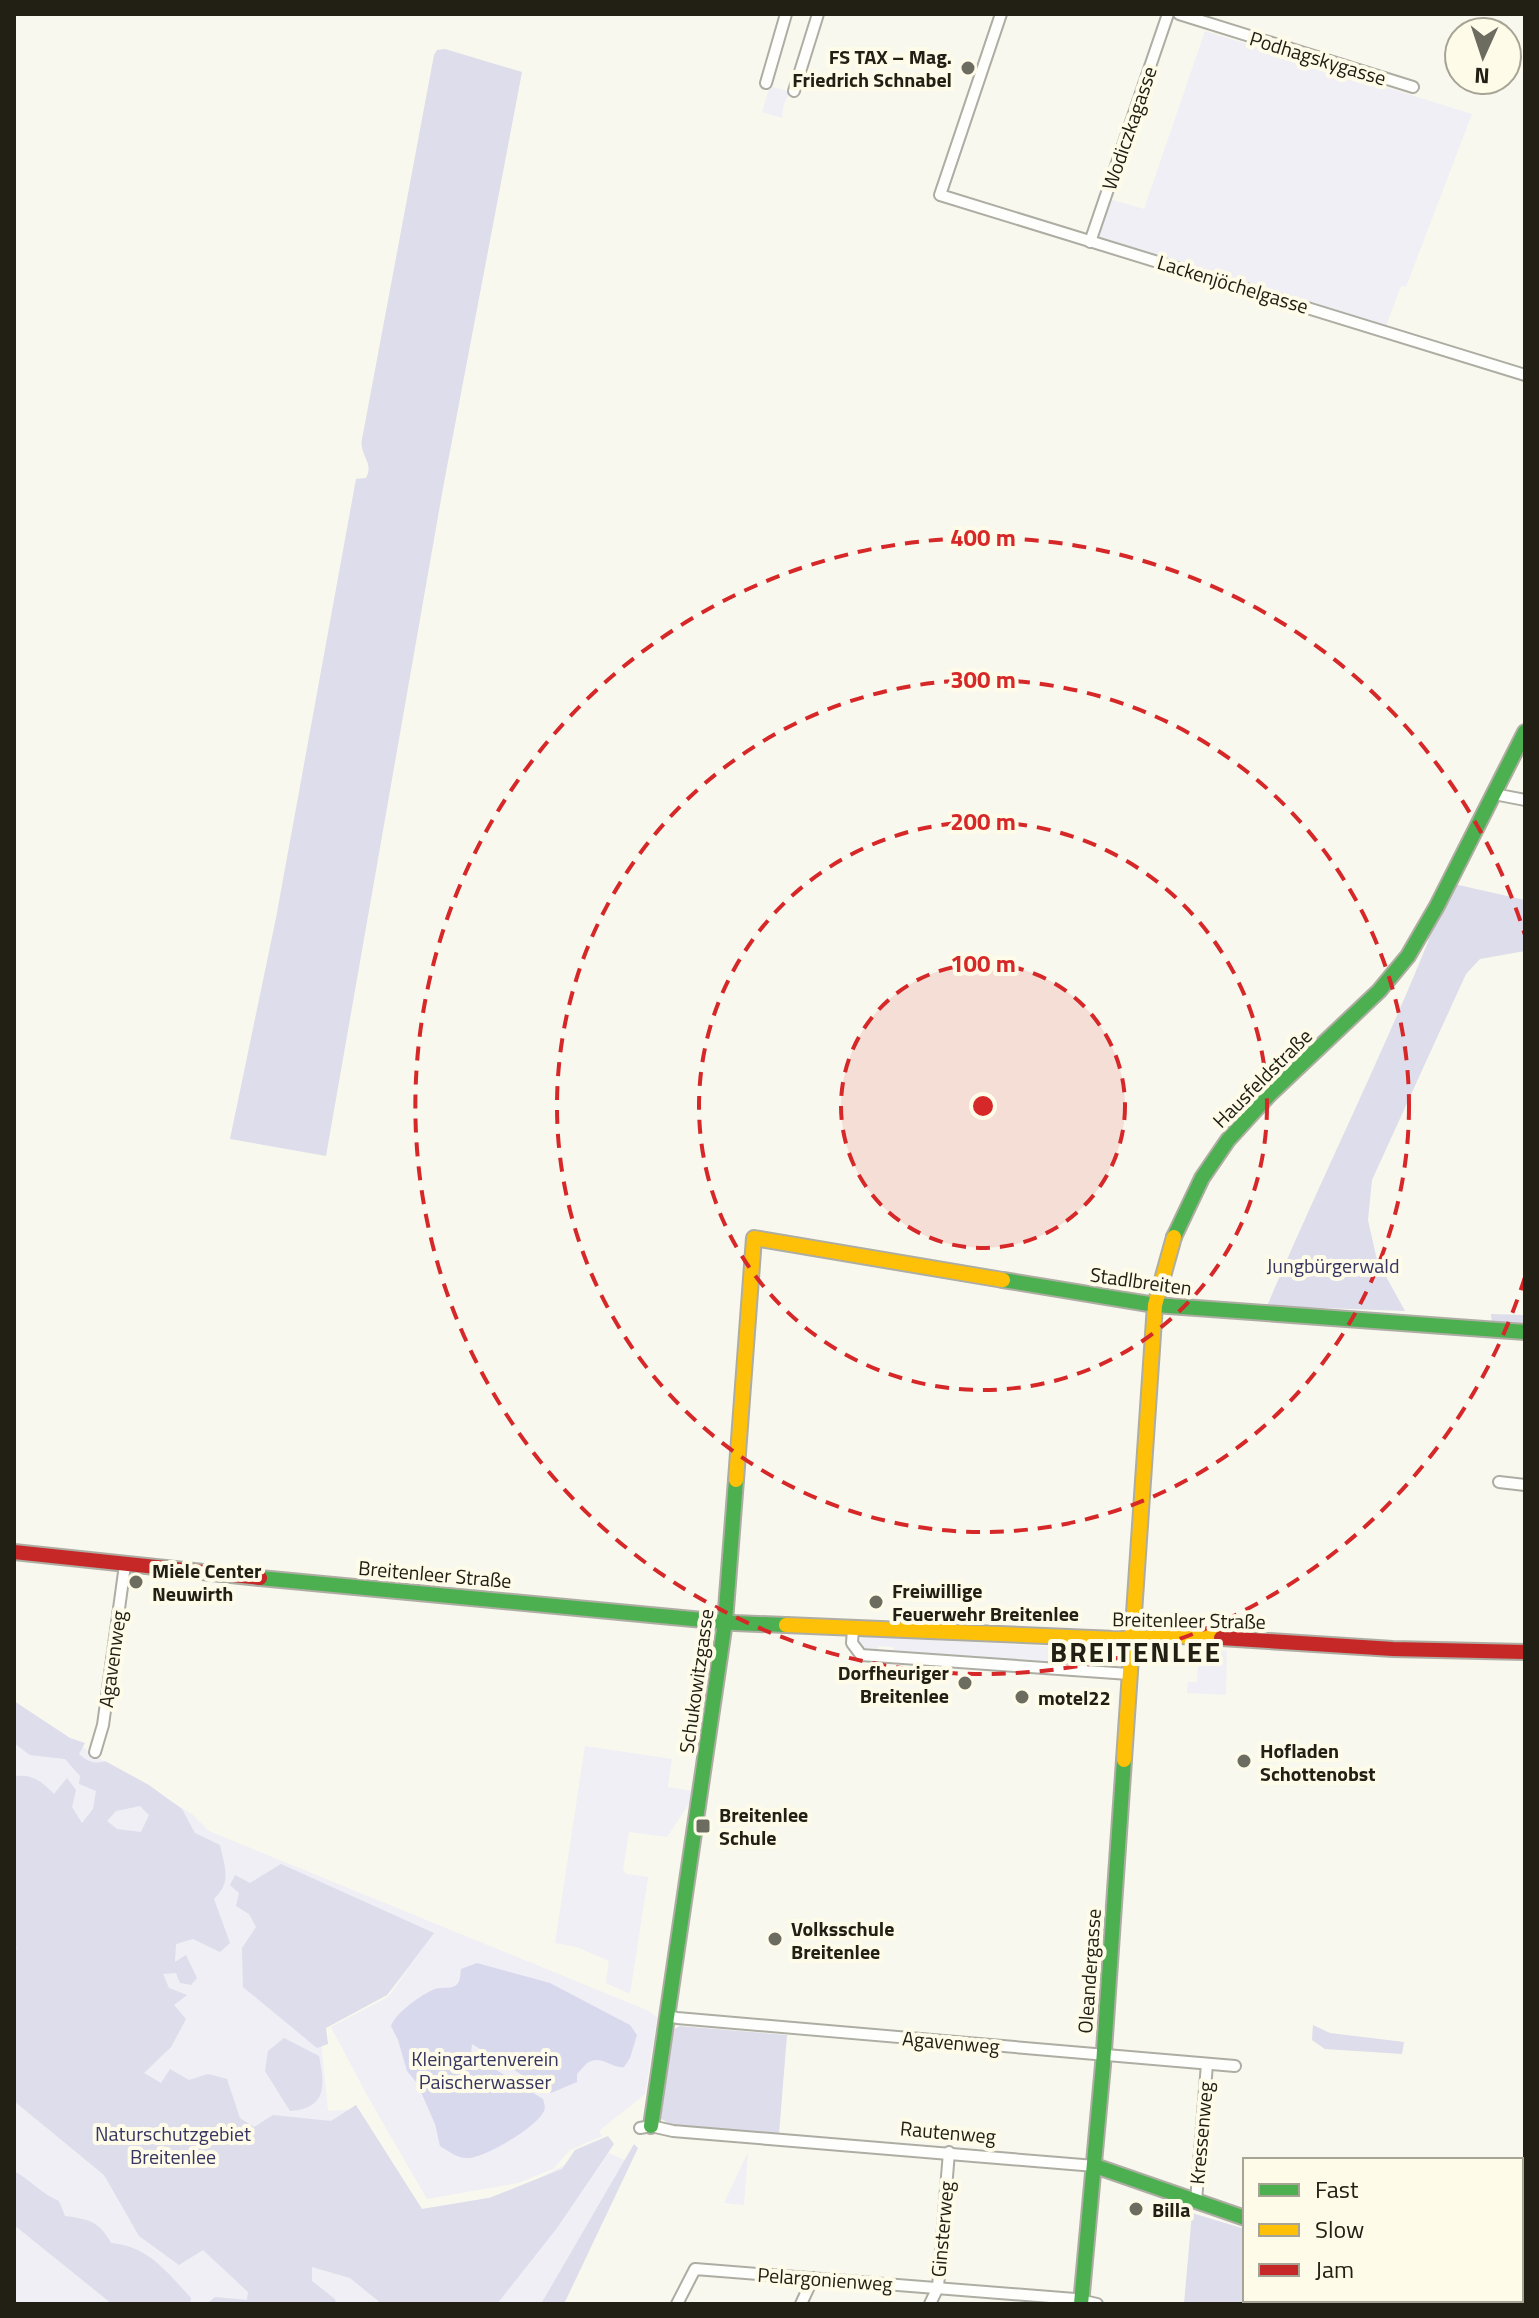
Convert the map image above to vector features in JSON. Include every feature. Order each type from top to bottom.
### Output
[{"type":"street","points":[[766,83],[786,14]]},
{"type":"street","points":[[794,91],[818,14]]},
{"type":"street","name":"Lackenjöchelgasse","points":[[1001,14],[940,195],[1525,375]]},
{"type":"street","name":"Wodiczkagasse","points":[[1090,242],[1168,14]]},
{"type":"street","name":"Podhagskygasse","points":[[1179,14],[1413,87]]},
{"type":"street","name":"Hausfeldstraße","points":[[1131,1640],[1155,1305],[1163,1265],[1178,1225],[1213,1159],[1249,1116],[1372,998],[1423,934],[1525,732]]},
{"type":"street","points":[[1494,794],[1525,800]]},
{"type":"street","name":"Stadlbreiten","points":[[754,1238],[1155,1305],[1525,1332]]},
{"type":"street","name":"Schukowitzgasse","points":[[646,2127],[666,2015],[725,1622],[754,1238]]},
{"type":"street","points":[[1499,1482],[1525,1485]]},
{"type":"street","name":"Breitenleer Straße","points":[[14,1552],[725,1622],[1131,1640],[1186,1636],[1393,1649],[1525,1652]]},
{"type":"street","name":"Agavenweg","points":[[95,1752],[103,1725],[125,1565]]},
{"type":"street","points":[[853,1629],[852,1643],[861,1655],[1129,1674]]},
{"type":"street","name":"Oleandergasse","points":[[1087,2302],[1131,1640]]},
{"type":"street","name":"Agavenweg","points":[[666,2015],[1235,2066]]},
{"type":"street","name":"Kressenweg","points":[[1196,2201],[1207,2064]]},
{"type":"street","name":"Rautenweg","points":[[646,2127],[1095,2166],[1243,2217]]},
{"type":"street","name":"Ginsterweg","points":[[930,2304],[938,2287],[949,2152]]},
{"type":"street","name":"Pelargonienweg","points":[[677,2304],[695,2269],[938,2287],[1087,2302]]},
{"type":"street","points":[[801,2304],[813,2278]]},
{"type":"green space","points":[[1205,31],[1472,114],[1406,287],[1401,286],[1386,326],[1097,239],[1109,199],[1144,209]]},
{"type":"green space","points":[[445,49],[522,72],[443,488],[326,1156],[230,1139],[276,918],[356,479],[366,478],[368,473],[362,439],[434,55],[437,50]]},
{"type":"green space","points":[[770,86],[790,92],[782,118],[762,112]]},
{"type":"green space","name":"Jungbürgerwald","points":[[1454,884],[1525,900],[1525,951],[1480,959],[1466,974],[1372,1180],[1368,1220],[1377,1260],[1405,1311],[1267,1306],[1389,1033],[1431,929]]},
{"type":"green space","points":[[1491,1314],[1525,1315],[1525,1327],[1492,1325]]},
{"type":"green space","points":[[864,1636],[1059,1647],[1057,1652],[1049,1652],[1049,1657],[1058,1658],[1058,1664],[894,1652],[893,1647],[864,1649],[858,1642]]},
{"type":"green space","points":[[1065,1649],[1113,1652],[1117,1662],[1107,1664],[1107,1667],[1063,1664]]},
{"type":"green space","points":[[1199,1649],[1227,1651],[1226,1695],[1187,1693],[1188,1682],[1197,1682]]},
{"type":"green space","name":"Naturschutzgebiet Breitenlee","points":[[14,1701],[99,1758],[192,1814],[209,1831],[649,2011],[657,2018],[645,2094],[599,2131],[602,2136],[570,2150],[553,2169],[518,2183],[427,2199],[331,2027],[388,1997],[412,1965],[387,1995],[320,2029],[328,2111],[358,2109],[422,2209],[509,2194],[597,2148],[625,2160],[582,2266],[561,2304],[118,2304],[14,2212]]},
{"type":"green space","name":"Naturschutzgebiet Breitenlee","points":[[14,1701],[70,1738],[85,1743],[79,1754],[85,1759],[105,1761],[149,1785],[182,1809],[195,1833],[220,1845],[225,1880],[214,1899],[230,1943],[220,1952],[193,1939],[176,1944],[175,1962],[186,1955],[197,1978],[191,1985],[180,1983],[176,1973],[163,1974],[169,1988],[187,1995],[174,2005],[186,2019],[171,2047],[144,2073],[161,2083],[170,2069],[189,2080],[208,2074],[227,2079],[240,2118],[254,2127],[273,2115],[331,2121],[356,2105],[422,2209],[489,2198],[562,2169],[575,2150],[608,2136],[614,2144],[557,2228],[497,2304],[382,2304],[350,2278],[312,2267],[312,2281],[335,2299],[336,2304],[212,2304],[209,2302],[215,2297],[247,2300],[248,2292],[203,2250],[179,2265],[139,2236],[104,2175],[14,2101],[14,1951],[17,1948],[14,1945],[14,1776],[36,1779],[54,1794],[67,1778],[76,1790],[72,1807],[82,1823],[93,1809],[96,1791],[79,1784],[80,1776],[65,1759],[30,1755],[14,1743]],"holes":[[[140,1806],[149,1815],[141,1832],[117,1829],[107,1821],[116,1811]]]},
{"type":"green space","points":[[585,1746],[672,1759],[668,1787],[692,1791],[691,1801],[667,1837],[629,1832],[623,1870],[626,1874],[648,1877],[630,1994],[606,1983],[609,1961],[577,1947],[555,1943]]},
{"type":"green space","points":[[281,1864],[434,1933],[387,1995],[326,2028],[328,2044],[317,2048],[243,1987],[242,1948],[256,1927],[249,1914],[236,1906],[239,1893],[230,1885],[235,1875],[250,1883]]},
{"type":"green space","points":[[1313,2025],[1330,2033],[1404,2042],[1402,2054],[1325,2049],[1312,2040]]},
{"type":"green space","points":[[680,2026],[787,2035],[779,2134],[673,2126],[661,2119],[671,2031]]},
{"type":"green space","points":[[284,2038],[319,2056],[322,2077],[321,2094],[317,2100],[302,2109],[290,2111],[265,2071],[268,2051]]},
{"type":"green space","points":[[634,2144],[638,2148],[564,2304],[541,2304]]},
{"type":"green space","points":[[748,2152],[744,2205],[724,2203]]},
{"type":"green space","points":[[14,2171],[59,2201],[65,2216],[92,2222],[111,2243],[136,2249],[156,2262],[191,2298],[190,2304],[112,2304],[14,2225]]},
{"type":"green space","points":[[1192,2213],[1243,2228],[1243,2302],[1355,2302],[1354,2304],[1184,2304]]},
{"type":"green space","points":[[14,2225],[112,2304],[14,2304]]},
{"type":"water","points":[[477,1963],[550,1983],[630,2025],[637,2035],[624,2067],[591,2061],[577,2074],[577,2082],[551,2093],[472,2044],[471,2054],[543,2099],[545,2108],[532,2125],[510,2140],[477,2156],[465,2158],[440,2146],[435,2124],[417,2083],[407,2071],[391,2026],[416,1999],[435,1989],[455,1986],[460,1980],[461,1969]]},
{"type":"traffic: fast","points":[[1174,1237],[1202,1178],[1228,1140],[1269,1095],[1379,991],[1408,956],[1437,906],[1525,732]]},
{"type":"traffic: fast","points":[[1003,1280],[1155,1305],[1525,1332]]},
{"type":"traffic: fast","points":[[651,2126],[725,1622],[736,1480]]},
{"type":"traffic: fast","points":[[260,1578],[735,1623],[786,1625]]},
{"type":"traffic: fast","points":[[1081,2304],[1103,2065],[1124,1760]]},
{"type":"traffic: fast","points":[[1095,2166],[1243,2217]]},
{"type":"traffic: slow","points":[[1124,1760],[1155,1305],[1174,1237]]},
{"type":"traffic: slow","points":[[736,1480],[754,1238],[1003,1280]]},
{"type":"traffic: slow","points":[[786,1625],[1116,1639],[1221,1638]]},
{"type":"traffic: slow","points":[[1490,2302],[1496,2304]]},
{"type":"traffic: jam","points":[[14,1552],[260,1578]]},
{"type":"traffic: jam","points":[[1221,1638],[1393,1649],[1525,1652]]},
{"type":"place","name":"FS TAX – Mag. Friedrich Schnabel","points":[[968,68]]},
{"type":"place","name":"Miele Center Neuwirth","points":[[136,1582]]},
{"type":"place","name":"Freiwillige Feuerwehr Breitenlee","points":[[876,1602]]},
{"type":"place","name":"Dorfheuriger Breitenlee","points":[[965,1683]]},
{"type":"place","name":"motel22","points":[[1022,1697]]},
{"type":"place","name":"Hofladen Schottenobst","points":[[1244,1761]]},
{"type":"place","name":"Breitenlee Schule","points":[[703,1826]]},
{"type":"place","name":"Volksschule Breitenlee","points":[[775,1939]]},
{"type":"place","name":"Billa","points":[[1136,2209]]},
{"type":"district","name":"BREITENLEE","points":[[1136,1651]]},
{"type":"park label","name":"Kleingartenverein Paischerwasser","points":[[485,2070]]}]
